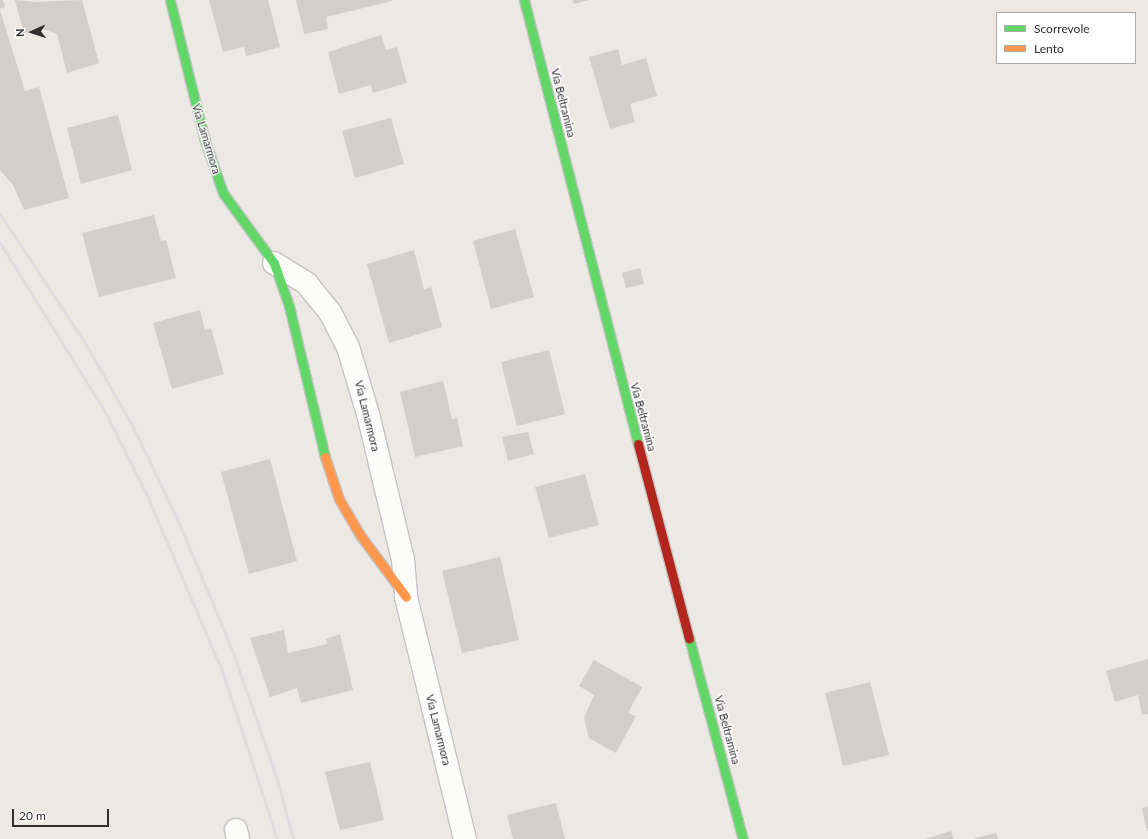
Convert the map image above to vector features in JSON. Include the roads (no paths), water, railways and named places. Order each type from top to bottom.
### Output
[{"type":"street","name":"Via Lamarmora","points":[[170,0],[205,141],[223,193],[274,263],[289,306],[329,475],[338,499],[360,534],[406,597]]},
{"type":"street","name":"Via Beltramina","points":[[524,0],[640,454],[743,839]]},
{"type":"street","name":"Via Lamarmora","points":[[274,263],[307,284],[331,314],[348,348],[368,414],[403,560],[406,597],[465,839]]},
{"type":"railway","points":[[0,214],[87,346],[133,427],[179,523],[232,650],[276,776],[293,839]]},
{"type":"railway","points":[[0,243],[105,412],[146,493],[222,671],[277,839]]}]
